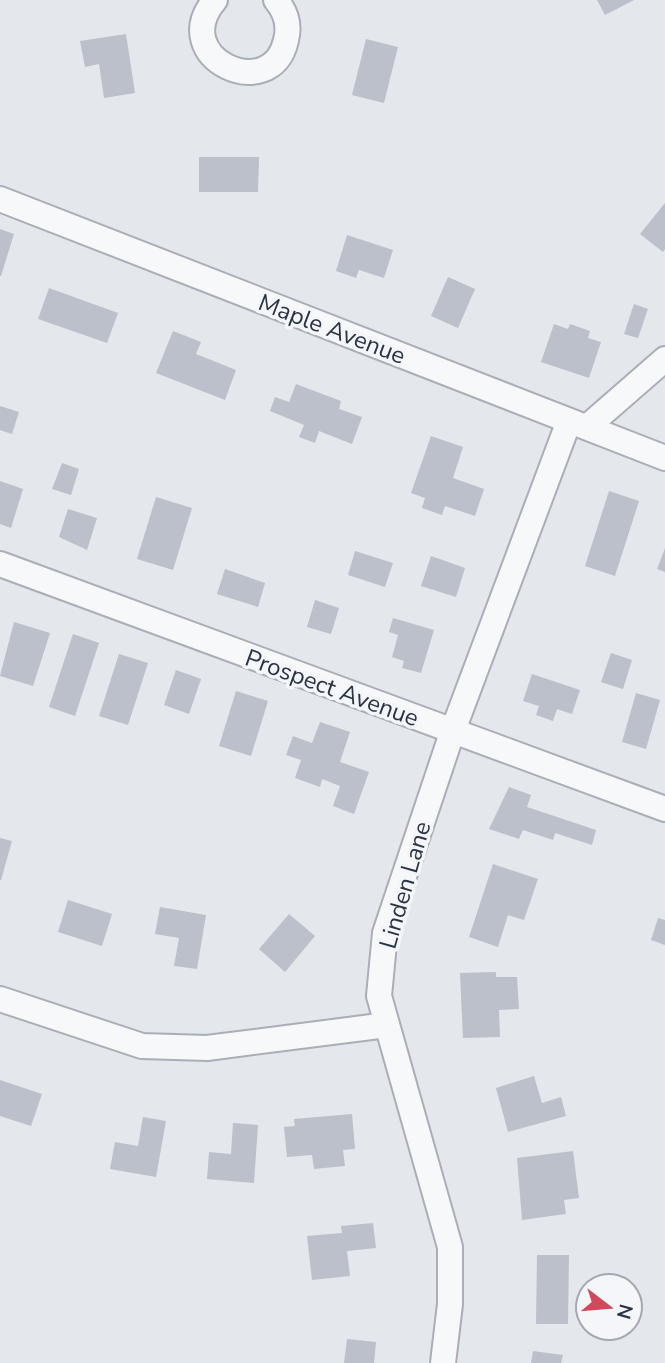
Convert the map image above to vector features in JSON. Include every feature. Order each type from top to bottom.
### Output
[{"type":"street","points":[[215,0],[207,10],[203,22],[204,40],[209,53],[221,65],[233,71],[251,72],[264,69],[278,57],[285,46],[287,20],[276,0]]},
{"type":"street","name":"Maple Avenue","points":[[0,199],[665,458]]},
{"type":"street","points":[[578,424],[665,359]]},
{"type":"street","name":"Linden Lane","points":[[443,1363],[450,1304],[450,1247],[379,996],[385,933],[452,733],[578,424]]},
{"type":"street","name":"Prospect Avenue","points":[[0,564],[452,733],[665,809]]},
{"type":"street","points":[[0,999],[142,1046],[207,1048],[387,1025]]},
{"type":"building","points":[[597,0],[634,0],[605,15]]},
{"type":"building","points":[[126,34],[135,93],[104,98],[99,64],[85,67],[80,41]]},
{"type":"building","points":[[366,39],[398,47],[384,103],[352,95]]},
{"type":"building","points":[[199,157],[259,157],[258,192],[199,192]]},
{"type":"building","points":[[665,203],[665,249],[663,252],[640,234]]},
{"type":"building","points":[[0,229],[14,234],[1,276],[0,276]]},
{"type":"building","points":[[347,235],[393,250],[384,278],[359,270],[356,278],[336,271]]},
{"type":"building","points":[[448,277],[475,289],[458,328],[431,316]]},
{"type":"building","points":[[49,288],[118,313],[107,343],[38,319]]},
{"type":"building","points":[[634,304],[648,309],[638,338],[624,334]]},
{"type":"building","points":[[554,324],[568,329],[570,324],[590,331],[588,338],[601,342],[589,378],[541,362]]},
{"type":"building","points":[[173,331],[201,342],[196,354],[236,370],[225,400],[156,373]]},
{"type":"building","points":[[296,384],[341,401],[339,409],[362,417],[352,444],[319,431],[315,443],[299,437],[304,425],[270,411],[275,397],[289,402]]},
{"type":"building","points":[[0,406],[19,412],[12,434],[0,430]]},
{"type":"building","points":[[431,436],[463,447],[453,478],[484,489],[475,516],[445,506],[442,515],[422,508],[425,498],[411,493]]},
{"type":"building","points":[[62,463],[79,469],[71,495],[52,489]]},
{"type":"building","points":[[0,481],[23,489],[11,528],[0,524]]},
{"type":"building","points":[[609,491],[639,501],[615,576],[585,566]]},
{"type":"building","points":[[156,497],[192,508],[173,570],[137,559]]},
{"type":"building","points":[[68,509],[97,518],[87,550],[59,537]]},
{"type":"building","points":[[665,548],[665,572],[657,569]]},
{"type":"building","points":[[355,551],[393,563],[385,587],[348,575]]},
{"type":"building","points":[[431,556],[465,568],[456,597],[421,586]]},
{"type":"building","points":[[225,569],[265,583],[258,607],[217,594]]},
{"type":"building","points":[[315,600],[339,608],[331,634],[307,627]]},
{"type":"building","points":[[393,618],[434,630],[421,673],[402,668],[404,661],[392,657],[398,635],[389,632]]},
{"type":"building","points":[[14,622],[50,633],[33,686],[0,676]]},
{"type":"building","points":[[73,634],[99,643],[75,716],[49,707]]},
{"type":"building","points":[[611,653],[632,660],[623,689],[601,682]]},
{"type":"building","points":[[119,654],[148,663],[128,725],[99,716]]},
{"type":"building","points":[[176,670],[201,679],[189,714],[164,705]]},
{"type":"building","points":[[532,674],[580,690],[572,714],[557,709],[553,721],[536,715],[539,706],[523,701]]},
{"type":"building","points":[[236,691],[268,701],[251,756],[219,746]]},
{"type":"building","points":[[636,693],[660,700],[646,749],[622,742]]},
{"type":"building","points":[[320,722],[350,732],[340,762],[369,772],[354,814],[333,806],[340,786],[322,779],[320,787],[295,778],[301,760],[286,755],[293,736],[312,743]]},
{"type":"building","points":[[509,787],[531,795],[527,807],[596,830],[592,845],[555,833],[553,840],[523,830],[519,839],[489,829]]},
{"type":"building","points":[[0,838],[12,841],[1,880],[0,880]]},
{"type":"building","points":[[493,864],[538,879],[524,920],[508,915],[498,947],[469,937]]},
{"type":"building","points":[[68,900],[112,914],[102,946],[58,932]]},
{"type":"building","points":[[160,907],[206,915],[197,969],[174,966],[179,938],[155,934]]},
{"type":"building","points":[[289,914],[315,936],[285,972],[259,949]]},
{"type":"building","points":[[658,918],[665,920],[665,945],[651,940]]},
{"type":"building","points":[[496,972],[496,977],[517,977],[519,1009],[499,1010],[500,1037],[463,1038],[460,973]]},
{"type":"building","points":[[534,1076],[542,1103],[561,1097],[566,1116],[508,1132],[496,1088]]},
{"type":"building","points":[[0,1080],[42,1094],[31,1126],[0,1116]]},
{"type":"building","points":[[352,1114],[355,1149],[343,1150],[345,1166],[314,1169],[312,1155],[287,1157],[284,1127],[295,1126],[294,1119]]},
{"type":"building","points":[[143,1117],[166,1121],[156,1177],[110,1169],[115,1142],[138,1146]]},
{"type":"building","points":[[233,1123],[258,1125],[254,1183],[207,1179],[209,1152],[231,1154]]},
{"type":"building","points":[[573,1151],[579,1198],[564,1200],[566,1214],[522,1220],[517,1158]]},
{"type":"building","points":[[373,1223],[376,1248],[347,1251],[350,1276],[312,1280],[307,1236],[342,1233],[341,1226]]},
{"type":"building","points":[[537,1255],[569,1255],[568,1324],[536,1324]]},
{"type":"building","points":[[347,1339],[376,1342],[374,1363],[344,1363]]},
{"type":"building","points":[[533,1351],[563,1355],[561,1363],[531,1363]]}]
